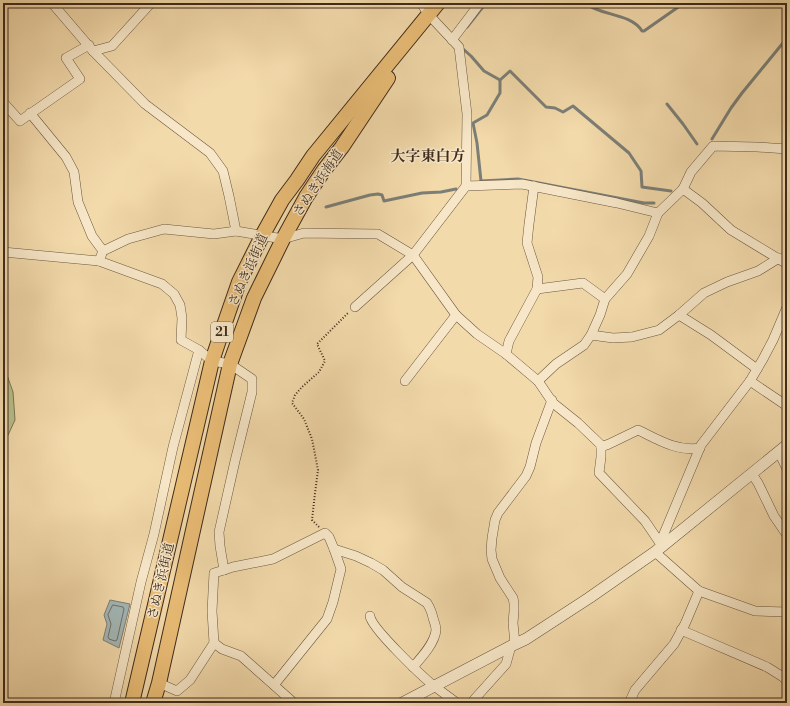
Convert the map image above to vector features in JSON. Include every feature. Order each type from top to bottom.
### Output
[{"type":"main road","name":"さぬき浜街道","points":[[132,703],[212,361],[239,282],[282,200],[313,156],[438,3]]},
{"type":"main road","name":"さぬき浜海道","points":[[230,364],[254,298],[283,239],[306,197],[324,170],[342,148],[429,15]]},
{"type":"main road","name":"さぬき浜街道","points":[[153,703],[159,683],[230,364]]},
{"type":"street","points":[[52,3],[91,48],[145,104],[210,153],[223,171],[236,232]]},
{"type":"street","points":[[3,102],[20,121],[80,79],[66,58],[91,48],[112,46],[151,3]]},
{"type":"street","points":[[355,307],[413,255],[466,186],[467,114],[459,47],[429,15],[421,3]]},
{"type":"street","points":[[452,40],[480,3]]},
{"type":"street","points":[[30,114],[66,157],[74,172],[78,202],[92,236],[103,251]]},
{"type":"street","points":[[538,381],[556,364],[584,345],[591,335],[605,299],[627,274],[649,236],[658,213],[683,188],[691,172],[713,146],[787,149]]},
{"type":"street","points":[[466,186],[522,184],[658,213]]},
{"type":"street","points":[[506,354],[510,341],[538,289],[538,277],[528,242],[534,186]]},
{"type":"street","points":[[683,188],[702,203],[731,230],[787,264]]},
{"type":"street","points":[[99,261],[103,251],[128,239],[164,229],[214,234],[236,232],[283,239],[304,233],[378,234],[413,255],[456,315],[477,334],[506,354],[538,381],[552,400],[600,445],[601,457],[599,473],[645,521],[659,549],[699,591],[755,611],[787,612]]},
{"type":"street","points":[[3,252],[99,261],[162,284],[174,294],[180,306],[182,318],[181,340],[199,350],[212,361],[230,364],[252,380],[252,392],[219,532],[224,570]]},
{"type":"street","points":[[591,335],[613,338],[632,337],[659,330],[704,293],[727,282],[758,272],[779,258]]},
{"type":"street","points":[[538,289],[583,282],[605,299]]},
{"type":"street","points":[[659,549],[701,445],[750,381],[773,340],[787,307]]},
{"type":"street","points":[[405,381],[456,315]]},
{"type":"street","points":[[679,315],[712,335],[757,369]]},
{"type":"street","points":[[114,703],[173,447],[199,350]]},
{"type":"street","points":[[750,381],[787,406]]},
{"type":"street","points":[[470,703],[506,664],[513,645],[514,603],[513,598],[500,578],[492,559],[492,538],[495,520],[498,513],[526,476],[530,467],[536,443],[552,400]]},
{"type":"street","points":[[601,447],[638,430],[673,446],[687,449],[700,448]]},
{"type":"street","points":[[402,703],[526,639],[589,598],[659,549],[783,448],[787,469]]},
{"type":"street","points":[[752,474],[774,516],[787,535]]},
{"type":"street","points":[[159,683],[177,691],[190,680],[214,643],[212,611],[214,573],[233,567],[273,559],[325,533],[329,537],[341,569],[333,602],[327,619],[274,686]]},
{"type":"street","points":[[334,549],[356,556],[371,563],[383,570],[402,587],[427,603],[432,612],[436,627],[435,633],[428,649],[413,667]]},
{"type":"street","points":[[629,703],[635,690],[674,644],[682,630],[699,591]]},
{"type":"street","points":[[370,616],[370,620],[413,667],[434,686],[457,703]]},
{"type":"street","points":[[682,630],[767,667],[787,681]]},
{"type":"street","points":[[214,643],[222,649],[241,656],[294,703]]},
{"type":"path","points":[[325,533],[312,520],[318,470],[312,439],[304,418],[292,403],[295,395],[319,372],[325,361],[317,344],[355,307]]},
{"type":"green space","points":[[3,369],[7,375],[13,392],[15,420],[3,446]]},
{"type":"water","points":[[110,600],[130,604],[119,648],[103,640],[107,624],[104,615]]},
{"type":"waterway","points":[[467,27],[486,3]]},
{"type":"waterway","points":[[585,3],[591,7],[631,21],[642,31],[684,3]]},
{"type":"waterway","points":[[712,139],[742,93],[787,38]]},
{"type":"waterway","points":[[462,48],[484,71],[500,80],[510,71],[546,107],[555,108],[563,112],[573,106],[629,153],[641,171],[642,187],[671,191]]},
{"type":"waterway","points":[[500,80],[500,93],[487,115],[473,123],[477,143],[481,181],[518,179],[644,203],[654,203]]},
{"type":"waterway","points":[[667,104],[697,144]]},
{"type":"waterway","points":[[326,207],[370,195],[382,195],[384,201],[422,193],[441,192],[456,189]]},
{"type":"district","name":"大字東白方","points":[[428,156]]}]
